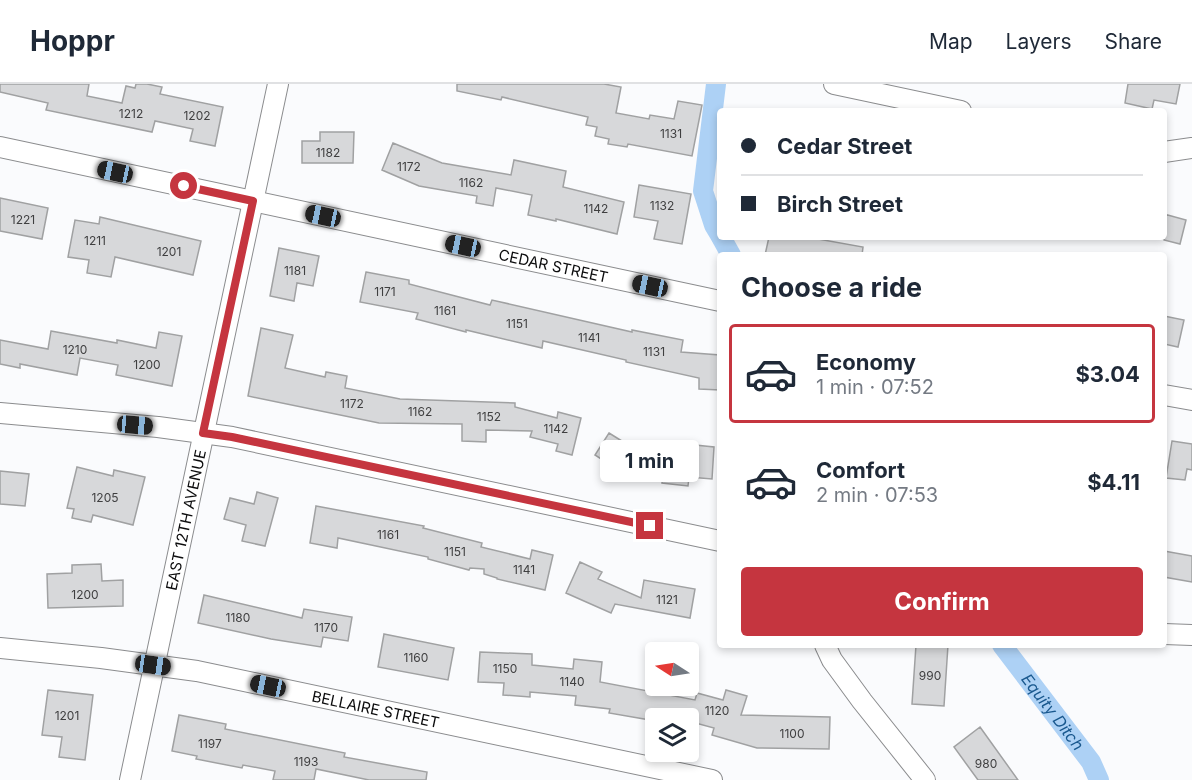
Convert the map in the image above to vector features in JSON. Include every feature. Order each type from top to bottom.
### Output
[{"type":"street","name":"EAST 12TH AVENUE","points":[[130,780],[278,84]]},
{"type":"street","points":[[834,84],[947,108]]},
{"type":"street","name":"CEDAR STREET","points":[[0,147],[717,300]]},
{"type":"street","points":[[1167,152],[1192,148]]},
{"type":"street","points":[[1167,396],[1192,400]]},
{"type":"street","points":[[0,413],[158,427],[232,437],[717,540]]},
{"type":"street","points":[[1167,634],[1192,635]]},
{"type":"street","name":"BELLAIRE STREET","points":[[0,648],[198,671],[712,780]]},
{"type":"street","points":[[826,648],[832,660],[862,701],[925,780]]},
{"type":"building","points":[[0,84],[89,84],[87,96],[122,103],[126,86],[135,88],[136,84],[147,84],[162,87],[160,94],[223,107],[215,146],[190,141],[193,129],[155,121],[152,132],[46,110],[48,103],[0,92]]},
{"type":"building","points":[[457,84],[604,84],[621,87],[616,113],[649,119],[650,115],[674,119],[678,101],[702,105],[692,156],[628,144],[627,147],[608,144],[609,139],[595,136],[597,127],[586,125],[588,117],[502,97],[501,100],[457,91]]},
{"type":"building","points":[[1128,84],[1180,84],[1176,104],[1154,100],[1152,108],[1148,108],[1125,103]]},
{"type":"building","points":[[320,132],[354,132],[353,163],[302,163],[302,141],[320,141]]},
{"type":"building","points":[[393,143],[442,163],[511,175],[514,160],[566,171],[563,187],[624,202],[617,234],[556,219],[556,221],[528,215],[532,195],[496,188],[493,206],[476,203],[477,196],[419,186],[382,170]]},
{"type":"building","points":[[639,185],[691,194],[682,244],[654,239],[658,221],[634,217]]},
{"type":"building","points":[[0,198],[48,208],[42,239],[0,231]]},
{"type":"building","points":[[1167,215],[1186,220],[1180,244],[1164,240],[1167,240]]},
{"type":"building","points":[[100,217],[201,241],[193,275],[115,257],[111,277],[87,273],[89,260],[68,257],[75,220],[99,224]]},
{"type":"building","points":[[768,240],[824,240],[863,247],[862,252],[766,252]]},
{"type":"building","points":[[279,248],[319,256],[313,286],[297,283],[294,301],[270,296]]},
{"type":"building","points":[[366,272],[409,280],[409,284],[490,305],[492,300],[632,332],[632,330],[683,340],[681,352],[717,355],[717,390],[699,389],[699,378],[626,362],[626,360],[543,341],[542,348],[466,330],[466,332],[416,319],[418,313],[360,302]]},
{"type":"building","points":[[1167,317],[1184,320],[1178,347],[1167,345]]},
{"type":"building","points":[[261,328],[293,335],[285,368],[325,377],[326,372],[347,376],[345,388],[400,399],[515,403],[515,407],[557,418],[558,412],[581,418],[572,455],[556,451],[558,444],[530,437],[532,431],[486,430],[486,442],[462,441],[462,424],[379,423],[248,396]]},
{"type":"building","points":[[51,331],[156,348],[159,332],[182,336],[172,386],[116,375],[118,365],[80,358],[77,375],[20,364],[20,368],[0,364],[0,340],[48,349]]},
{"type":"building","points":[[609,433],[646,456],[632,479],[595,455]]},
{"type":"building","points":[[1172,441],[1192,444],[1192,470],[1187,469],[1185,480],[1167,478]]},
{"type":"building","points":[[666,442],[714,447],[712,479],[689,477],[688,486],[662,483]]},
{"type":"building","points":[[77,467],[113,476],[114,470],[145,477],[133,525],[93,515],[91,522],[72,518],[74,509],[67,508]]},
{"type":"building","points":[[0,471],[29,474],[25,506],[0,504]]},
{"type":"building","points":[[257,492],[278,498],[265,546],[242,541],[246,525],[224,519],[230,498],[254,504]]},
{"type":"building","points":[[316,506],[424,526],[423,528],[482,543],[481,547],[530,559],[532,550],[553,555],[545,590],[497,579],[484,574],[484,569],[470,568],[469,570],[428,559],[428,557],[338,538],[337,548],[310,543]]},
{"type":"building","points":[[1167,552],[1192,556],[1192,582],[1167,578]]},
{"type":"building","points":[[580,562],[602,572],[598,579],[641,598],[644,580],[695,589],[690,618],[615,604],[611,613],[566,593]]},
{"type":"building","points":[[101,564],[102,581],[123,580],[123,606],[48,608],[47,574],[72,573],[72,565]]},
{"type":"building","points":[[204,595],[302,618],[304,609],[352,617],[348,641],[323,637],[321,647],[198,623]]},
{"type":"building","points":[[384,634],[454,648],[448,680],[378,667]]},
{"type":"building","points":[[916,648],[948,648],[944,706],[912,704]]},
{"type":"building","points":[[480,652],[532,654],[532,665],[573,669],[574,659],[602,662],[600,682],[645,691],[645,696],[674,696],[695,700],[699,694],[723,700],[726,690],[747,696],[741,715],[830,717],[829,749],[757,748],[712,735],[714,728],[699,724],[699,708],[645,708],[645,719],[609,713],[610,709],[575,705],[576,696],[530,692],[530,697],[503,695],[504,683],[478,682]]},
{"type":"building","points":[[48,690],[93,695],[85,760],[59,757],[62,737],[42,735]]},
{"type":"building","points":[[179,715],[226,724],[225,729],[345,753],[344,757],[427,772],[426,780],[369,780],[316,769],[314,780],[273,780],[275,771],[243,765],[242,768],[196,759],[197,756],[172,751]]},
{"type":"building","points":[[980,727],[1018,780],[978,780],[954,747]]},
{"type":"waterway","name":"Equity Ditch","points":[[716,84],[703,191],[717,230]]},
{"type":"waterway","name":"Equity Ditch","points":[[723,240],[729,252]]},
{"type":"waterway","name":"Equity Ditch","points":[[1004,648],[1091,762],[1099,780]]},
{"type":"route","points":[[184,186],[253,201],[203,433],[232,437],[650,526]]}]
